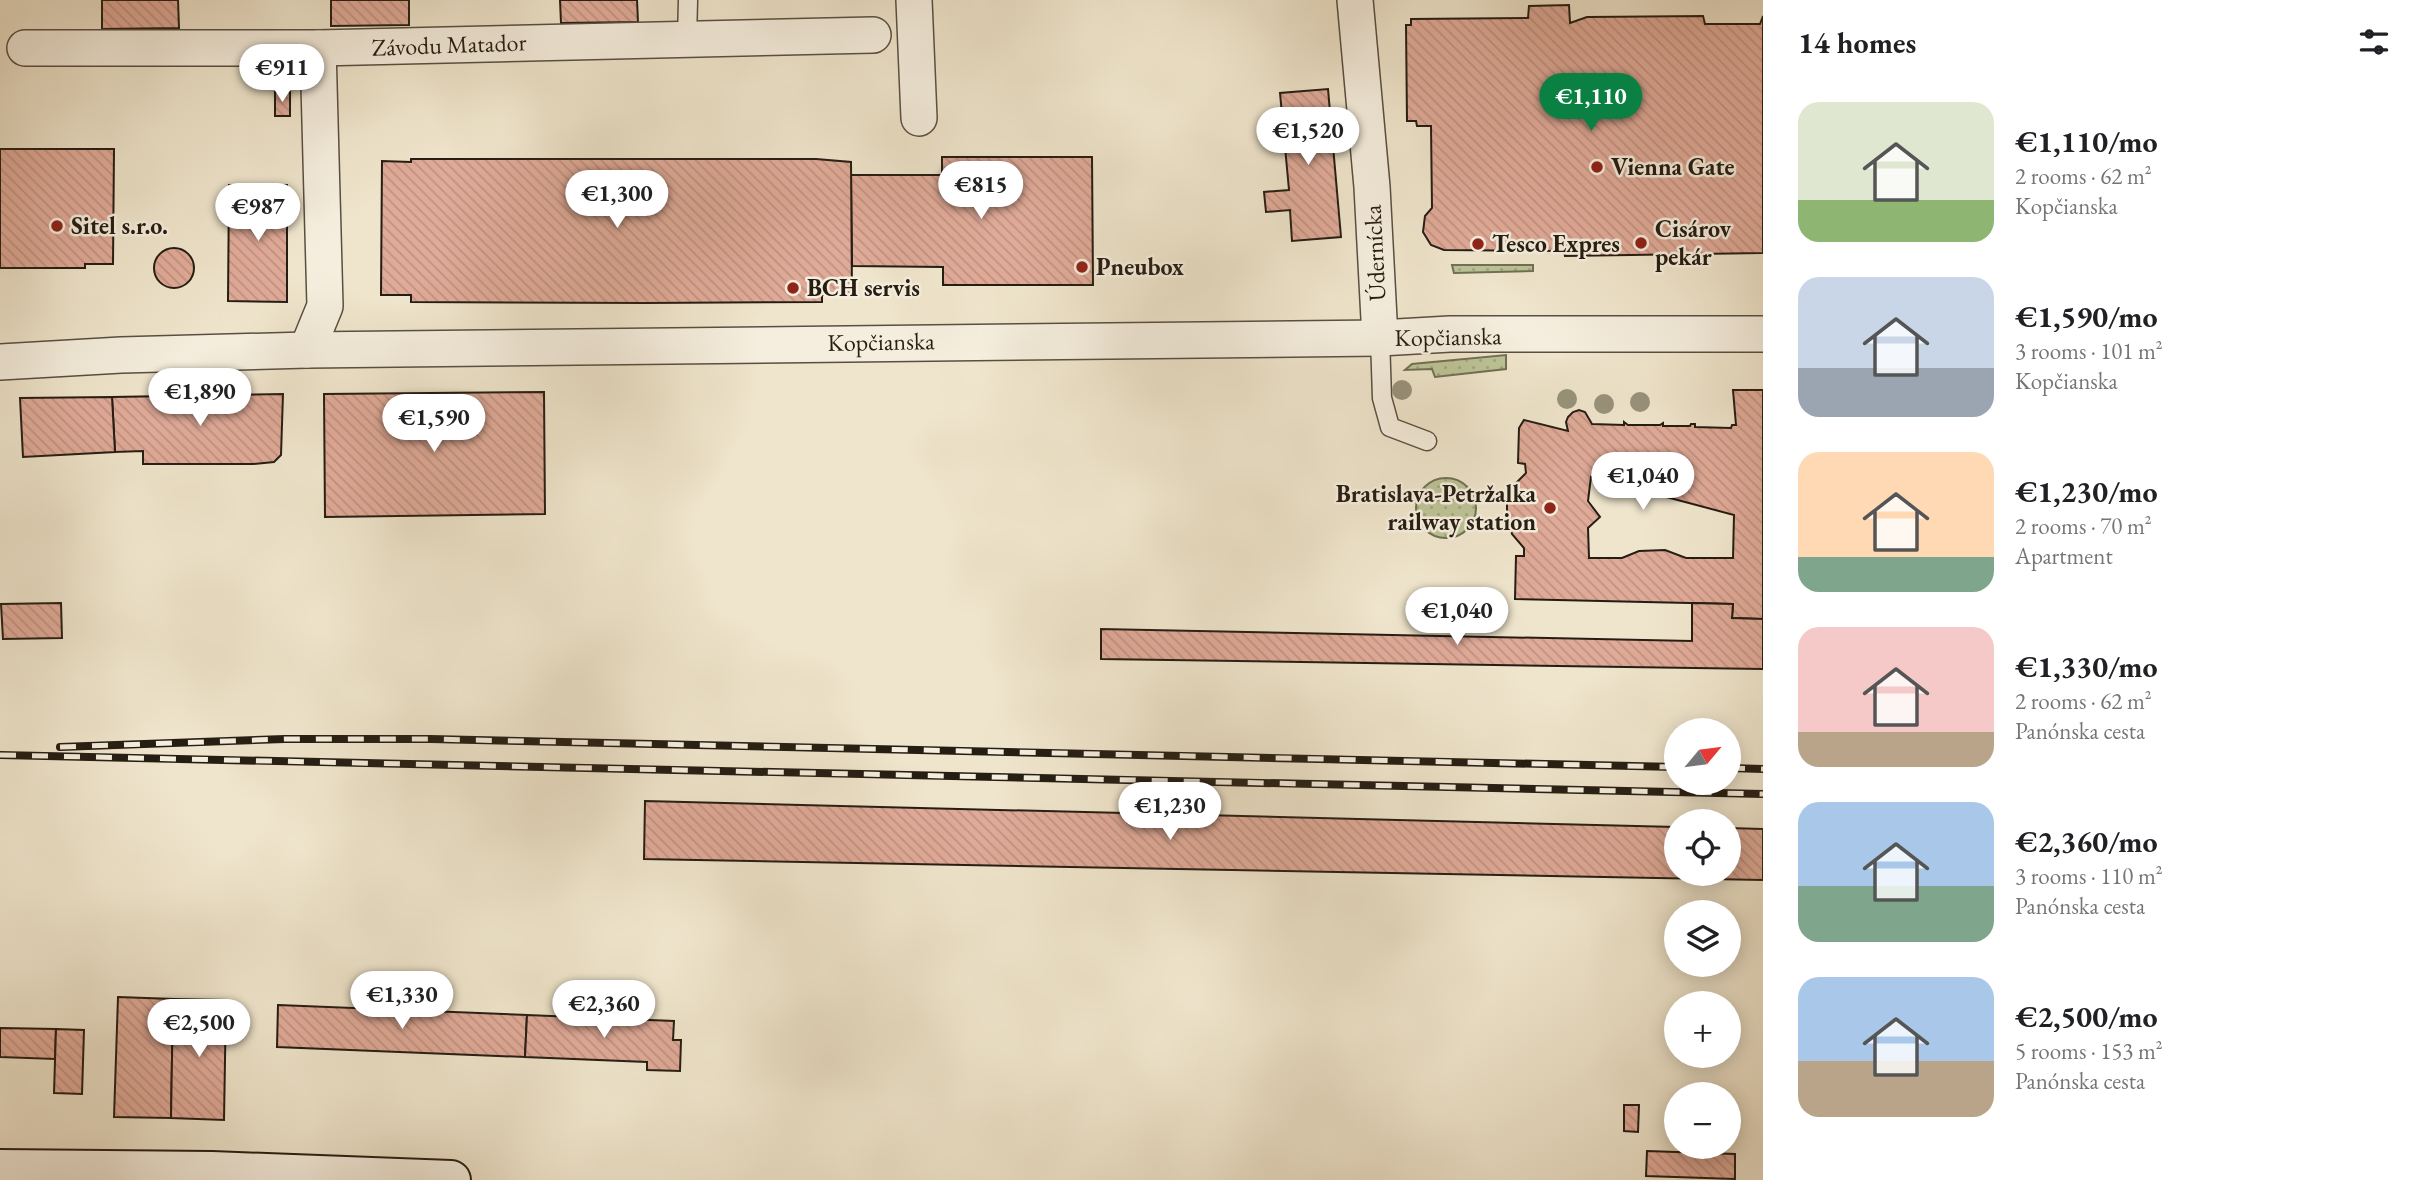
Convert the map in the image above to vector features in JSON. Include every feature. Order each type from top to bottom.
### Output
[{"type":"main road","points":[[0,1169],[212,1171],[451,1180]]},
{"type":"street","points":[[914,0],[919,118]]},
{"type":"street","name":"Údernícka","points":[[1355,0],[1372,187],[1380,338]]},
{"type":"street","name":"Závodu Matador","points":[[25,48],[318,48],[873,35]]},
{"type":"street","points":[[307,350],[325,306],[318,48]]},
{"type":"street","name":"Kopčianska","points":[[0,362],[121,355],[307,350],[1380,338],[1450,334],[1763,334]]},
{"type":"lane","points":[[687,39],[688,0]]},
{"type":"lane","points":[[1380,338],[1382,398],[1390,427],[1427,441]]},
{"type":"green space","points":[[1452,265],[1533,265],[1533,271],[1454,273]]},
{"type":"green space","points":[[1506,355],[1506,369],[1435,377],[1432,369],[1405,370],[1412,364]]},
{"type":"green space","points":[[1446,478],[1467,487],[1476,508],[1467,529],[1446,538],[1425,529],[1416,508],[1425,487]]},
{"type":"building","points":[[102,0],[178,0],[179,28],[102,29]]},
{"type":"building","points":[[331,0],[409,0],[409,25],[331,26]]},
{"type":"building","points":[[560,0],[637,0],[638,22],[561,23]]},
{"type":"building","name":"Vienna Gate","points":[[1569,5],[1570,23],[1587,17],[1703,16],[1705,24],[1760,24],[1763,16],[1763,253],[1565,256],[1564,251],[1444,250],[1431,245],[1423,232],[1425,216],[1432,208],[1431,126],[1417,126],[1416,121],[1407,121],[1406,25],[1411,25],[1411,19],[1528,18],[1529,6]]},
{"type":"building","points":[[1328,89],[1341,237],[1292,241],[1290,210],[1266,212],[1264,192],[1289,190],[1280,93]]},
{"type":"building","points":[[275,92],[290,92],[290,116],[275,116]]},
{"type":"building","name":"Sitel s.r.o.","points":[[0,149],[114,149],[113,264],[85,264],[85,268],[0,268]]},
{"type":"building","points":[[942,157],[1092,157],[1093,285],[943,285],[943,267],[852,266],[851,175],[942,175]]},
{"type":"building","points":[[411,159],[816,159],[851,162],[852,295],[822,295],[822,302],[645,303],[411,302],[411,295],[381,295],[382,161],[411,162]]},
{"type":"building","points":[[229,185],[287,185],[287,302],[228,301]]},
{"type":"building","points":[[174,248],[182,249],[188,254],[193,260],[193,276],[188,282],[182,287],[174,288],[166,287],[160,282],[155,276],[154,268],[155,260],[160,254],[166,249]]},
{"type":"building","name":"Bratislava-Petržalka railway station","points":[[1733,390],[1763,390],[1763,619],[1732,618],[1733,604],[1515,599],[1516,556],[1524,556],[1524,548],[1512,534],[1507,517],[1507,502],[1514,485],[1526,473],[1525,464],[1518,463],[1519,428],[1524,420],[1568,431],[1568,417],[1579,410],[1585,412],[1592,424],[1663,423],[1663,426],[1695,424],[1695,427],[1731,428],[1736,425]],"holes":[[[1591,477],[1734,515],[1733,558],[1686,558],[1665,550],[1639,551],[1622,558],[1589,558],[1588,528],[1600,517],[1588,501]]]},
{"type":"building","points":[[544,392],[545,514],[325,517],[324,394]]},
{"type":"building","points":[[283,394],[281,455],[274,462],[143,464],[143,451],[115,452],[112,397]]},
{"type":"building","points":[[112,397],[115,452],[23,457],[20,398]]},
{"type":"building","points":[[61,603],[62,638],[3,639],[1,604]]},
{"type":"building","points":[[1692,603],[1733,604],[1732,618],[1763,619],[1763,669],[1101,659],[1101,629],[1692,641]]},
{"type":"building","points":[[645,801],[1664,827],[1664,878],[644,859]]},
{"type":"building","points":[[1741,828],[1763,829],[1763,880],[1741,880]]},
{"type":"building","points":[[118,997],[173,999],[171,1118],[114,1117]]},
{"type":"building","points":[[173,999],[226,1000],[224,1120],[171,1118]]},
{"type":"building","points":[[278,1005],[527,1015],[525,1057],[277,1047]]},
{"type":"building","points":[[527,1015],[674,1021],[673,1040],[681,1040],[680,1071],[647,1070],[647,1062],[525,1057]]},
{"type":"building","points":[[0,1028],[56,1029],[55,1059],[0,1057]]},
{"type":"building","points":[[56,1029],[84,1030],[82,1094],[54,1093]]},
{"type":"building","points":[[1624,1105],[1639,1105],[1638,1132],[1624,1131]]},
{"type":"building","points":[[1647,1151],[1664,1152],[1664,1159],[1735,1159],[1735,1179],[1646,1176]]},
{"type":"railway","points":[[60,747],[285,739],[430,739],[1664,767]]},
{"type":"railway","points":[[0,755],[1763,794]]},
{"type":"railway","points":[[1741,768],[1763,769]]},
{"type":"place","name":"Vienna Gate","points":[[1597,167]]},
{"type":"place","name":"Sitel s.r.o.","points":[[57,226]]},
{"type":"place","name":"Cisárov pekár","points":[[1641,243]]},
{"type":"place","name":"Tesco Expres","points":[[1478,244]]},
{"type":"place","name":"Pneubox","points":[[1082,267]]},
{"type":"place","name":"BCH servis","points":[[793,288]]},
{"type":"place","name":"Bratislava-Petržalka railway station","points":[[1550,508]]}]
